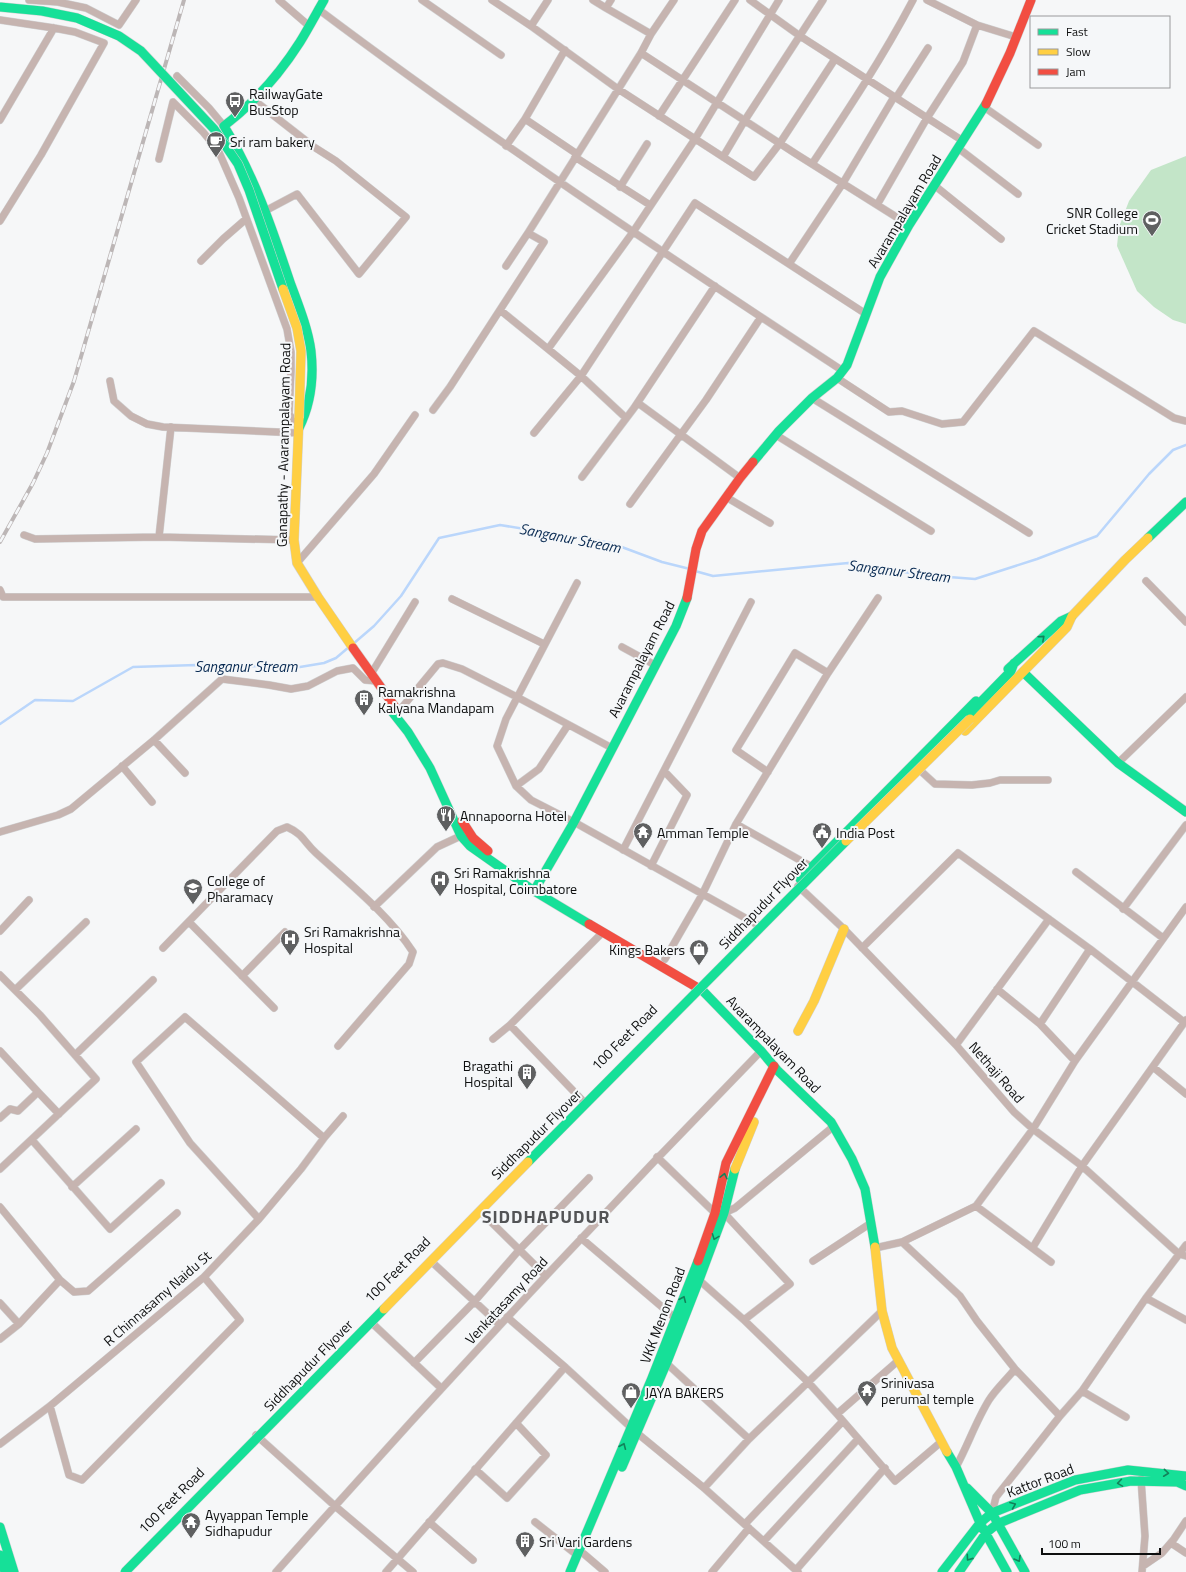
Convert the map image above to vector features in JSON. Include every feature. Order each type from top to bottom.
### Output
[{"type":"main road","points":[[299,431],[305,418],[312,392],[311,350],[305,324],[254,181],[238,149],[224,126],[255,101],[273,79],[296,48],[308,25],[324,0]]},
{"type":"main road","name":"Avarampalayam Road","points":[[1007,1572],[980,1523],[956,1467],[941,1442],[892,1348],[882,1311],[871,1223],[865,1189],[852,1158],[834,1126],[776,1068],[700,985],[603,932],[536,888],[574,822],[676,626],[688,596],[696,549],[702,531],[740,478],[776,435],[812,398],[840,374],[847,365],[880,277],[909,225],[984,107],[1031,0]]},
{"type":"main road","name":"Ganapathy - Avarampalayam Road","points":[[0,7],[42,11],[77,18],[119,36],[141,51],[214,129],[238,164],[249,190],[297,328],[301,351],[294,540],[297,564],[390,701]]},
{"type":"main road","points":[[700,985],[756,924],[923,773],[1067,627],[1072,616],[1125,560],[1186,502]]},
{"type":"main road","points":[[700,985],[798,886],[812,867],[1014,663],[1061,621],[1072,616]]},
{"type":"main road","name":"Siddhapudur Flyover","points":[[125,1572],[807,878],[970,719],[1011,671],[1014,663]]},
{"type":"main road","points":[[1022,672],[1118,763],[1186,812]]},
{"type":"main road","name":"Siddhapudur Flyover","points":[[990,697],[1009,687]]},
{"type":"main road","points":[[390,701],[400,711],[436,764],[464,834]]},
{"type":"main road","points":[[390,701],[393,713],[408,732],[438,782],[464,834],[472,838],[536,888],[572,906],[665,959],[700,985]]},
{"type":"main road","points":[[798,1031],[814,1001],[844,929]]},
{"type":"main road","name":"100 Feet Road","points":[[131,1572],[258,1437],[582,1100],[700,985]]},
{"type":"main road","name":"100 Feet Road","points":[[120,1572],[373,1324],[482,1213],[700,985]]},
{"type":"main road","name":"VKK Menon Road","points":[[570,1572],[581,1554],[663,1360],[699,1280],[720,1213],[726,1163],[751,1112],[776,1068]]},
{"type":"main road","name":"VKK Menon Road","points":[[663,1360],[675,1318],[720,1213]]},
{"type":"main road","name":"Kattor Road","points":[[942,1572],[980,1523],[992,1513],[1075,1480],[1128,1470],[1185,1473]]},
{"type":"main road","name":"Kattor Road","points":[[959,1572],[986,1533],[997,1524],[1080,1490],[1131,1481],[1177,1482],[1186,1486]]},
{"type":"main road","points":[[963,1483],[992,1513],[1025,1572]]},
{"type":"main road","points":[[0,1526],[14,1572]]},
{"type":"main road","name":"VKK Menon Road","points":[[577,1572],[581,1554]]},
{"type":"main road","points":[[0,1555],[5,1572]]},
{"type":"street","points":[[29,0],[58,2],[86,8],[119,25],[136,0]]},
{"type":"street","points":[[279,0],[308,25]]},
{"type":"street","points":[[422,0],[501,55]]},
{"type":"street","points":[[492,0],[532,26],[618,89],[754,177],[780,144],[835,59]]},
{"type":"street","points":[[532,26],[548,0]]},
{"type":"street","points":[[593,0],[651,34]]},
{"type":"street","points":[[606,8],[611,0]]},
{"type":"street","points":[[506,266],[528,234],[559,182],[641,53],[651,34],[674,0]]},
{"type":"street","points":[[660,116],[735,0]]},
{"type":"street","points":[[750,0],[800,36],[927,118],[1018,194]]},
{"type":"street","points":[[548,349],[633,232],[695,139],[779,0]]},
{"type":"street","points":[[723,157],[745,120],[823,0]]},
{"type":"street","points":[[812,164],[868,80],[913,0]]},
{"type":"street","points":[[927,0],[977,25],[1016,37]]},
{"type":"street","points":[[318,9],[506,146],[761,316],[890,412],[902,411],[942,424],[962,422],[1034,331],[1174,418],[1186,421]]},
{"type":"street","points":[[0,20],[75,32],[104,43],[41,155],[0,221]]},
{"type":"street","points":[[877,205],[927,118],[963,62],[977,25]]},
{"type":"street","points":[[0,120],[54,28]]},
{"type":"street","points":[[789,264],[928,48]]},
{"type":"street","points":[[506,146],[525,119],[565,50]]},
{"type":"street","points":[[641,53],[780,144],[909,225]]},
{"type":"street","points":[[176,76],[209,108],[224,126]]},
{"type":"street","points":[[255,101],[314,148],[336,161],[406,218],[359,274],[297,194],[265,211]]},
{"type":"street","points":[[159,159],[173,102],[203,132],[218,150],[232,181],[288,329],[292,371],[289,414],[299,431]]},
{"type":"street","points":[[984,107],[1038,145]]},
{"type":"street","points":[[525,119],[620,187],[650,205]]},
{"type":"street","points":[[620,187],[647,144]]},
{"type":"street","points":[[934,185],[1001,239]]},
{"type":"street","points":[[534,434],[581,376],[695,203],[866,314]]},
{"type":"street","points":[[201,261],[246,219]]},
{"type":"street","points":[[433,410],[450,387],[544,242],[528,234]]},
{"type":"street","points":[[582,477],[638,403],[715,286]]},
{"type":"street","points":[[500,310],[581,376],[626,418]]},
{"type":"street","points":[[630,504],[681,435],[761,316]]},
{"type":"street","points":[[110,381],[114,402],[131,416],[146,424],[171,427],[299,431]]},
{"type":"street","points":[[812,398],[1029,533]]},
{"type":"street","points":[[638,403],[740,478]]},
{"type":"street","points":[[297,564],[374,474],[415,415]]},
{"type":"street","points":[[159,537],[171,427]]},
{"type":"street","points":[[776,435],[931,531]]},
{"type":"street","points":[[726,497],[770,523]]},
{"type":"street","points":[[24,535],[35,539],[159,537],[294,540]]},
{"type":"street","points":[[1146,581],[1186,622]]},
{"type":"street","points":[[577,583],[506,719],[496,746],[516,786],[531,800],[574,822],[756,924]]},
{"type":"street","points":[[0,590],[3,597],[318,597]]},
{"type":"street","points":[[452,598],[544,644]]},
{"type":"street","points":[[665,959],[702,894],[736,824],[828,673],[878,598]]},
{"type":"street","points":[[0,832],[58,816],[71,809],[154,740],[222,680],[291,689],[308,686],[337,671],[353,668],[365,680],[372,675],[415,602]]},
{"type":"street","points":[[623,850],[752,602]]},
{"type":"street","points":[[622,647],[655,665]]},
{"type":"street","points":[[768,772],[736,750],[795,653],[828,673]]},
{"type":"street","points":[[400,711],[438,664],[443,663],[462,669],[612,748]]},
{"type":"street","points":[[1118,763],[1186,697]]},
{"type":"street","points":[[516,786],[539,769],[568,725]]},
{"type":"street","points":[[154,740],[185,773]]},
{"type":"street","points":[[122,766],[152,802]]},
{"type":"street","points":[[651,866],[687,795],[664,771]]},
{"type":"street","points":[[923,773],[934,784],[972,785],[1000,780],[1048,780]]},
{"type":"street","points":[[736,824],[812,867]]},
{"type":"street","points":[[1123,909],[1186,825]]},
{"type":"street","points":[[163,948],[277,831],[287,827],[298,832],[313,850],[374,907],[405,941],[412,952],[409,964],[338,1046]]},
{"type":"street","points":[[374,907],[437,847],[464,834]]},
{"type":"street","points":[[862,948],[958,853],[1090,949],[1185,1021],[1082,1166],[1032,1247]]},
{"type":"street","points":[[1076,872],[1163,938]]},
{"type":"street","name":"Nethaji Road","points":[[798,886],[844,929],[956,1045],[1014,1112],[1033,1129],[1082,1166],[1183,1255]]},
{"type":"street","points":[[0,931],[29,900]]},
{"type":"street","points":[[874,1248],[902,1242],[976,1206],[1033,1129],[1074,1061],[1186,907]]},
{"type":"street","points":[[956,1045],[1049,919]]},
{"type":"street","points":[[15,990],[86,922]]},
{"type":"street","points":[[189,922],[274,1008]]},
{"type":"street","points":[[242,976],[285,932]]},
{"type":"street","points":[[493,1039],[510,1025],[603,932]]},
{"type":"street","points":[[1040,1024],[1090,949]]},
{"type":"street","points":[[0,975],[76,1055],[96,1079],[0,1169]]},
{"type":"street","points":[[76,1055],[154,980]]},
{"type":"street","points":[[997,989],[1040,1024],[1074,1061]]},
{"type":"street","points":[[259,1219],[190,1143],[136,1062],[185,1017],[324,1138]]},
{"type":"street","points":[[510,1025],[582,1100]]},
{"type":"street","points":[[0,1051],[59,1114]]},
{"type":"street","name":"Venkatasamy Road","points":[[276,1572],[441,1388],[507,1317],[657,1157],[761,1051]]},
{"type":"street","points":[[1153,1067],[1186,1094]]},
{"type":"street","points":[[0,1118],[10,1109],[18,1111],[38,1092]]},
{"type":"street","name":"R Chinnasamy Naidu St","points":[[0,1444],[50,1406],[204,1277],[259,1219],[301,1169],[324,1138],[344,1116]]},
{"type":"street","points":[[720,1213],[735,1208],[834,1126]]},
{"type":"street","points":[[72,1186],[136,1129]]},
{"type":"street","points":[[32,1140],[110,1229],[161,1183]]},
{"type":"street","points":[[657,1157],[720,1213],[790,1284],[744,1320]]},
{"type":"street","points":[[414,1363],[474,1302],[520,1249],[589,1178]]},
{"type":"street","points":[[976,1206],[1051,1262]]},
{"type":"street","points":[[0,1208],[60,1280],[74,1292],[88,1291],[177,1213]]},
{"type":"street","points":[[482,1213],[546,1276]]},
{"type":"street","points":[[813,1261],[871,1223]]},
{"type":"street","points":[[581,1238],[675,1318]]},
{"type":"street","points":[[902,1242],[960,1296],[977,1321],[1015,1369],[1060,1416]]},
{"type":"street","points":[[992,1513],[996,1497],[1060,1416],[1082,1391],[1146,1298],[1183,1255],[1186,1245]]},
{"type":"street","points":[[433,1263],[500,1325]]},
{"type":"street","points":[[50,1406],[69,1475],[82,1480],[240,1320],[204,1277]]},
{"type":"street","points":[[0,1339],[19,1324],[60,1280]]},
{"type":"street","points":[[699,1280],[744,1320],[808,1382],[896,1482],[941,1442]]},
{"type":"street","points":[[1146,1298],[1186,1320]]},
{"type":"street","points":[[0,1303],[19,1324]]},
{"type":"street","points":[[704,1488],[749,1439],[882,1311]]},
{"type":"street","points":[[507,1317],[565,1367],[634,1430],[704,1488],[797,1571],[885,1468]]},
{"type":"street","points":[[373,1324],[441,1388]]},
{"type":"street","points":[[663,1360],[749,1439]]},
{"type":"street","points":[[837,1414],[899,1360]]},
{"type":"street","points":[[386,1572],[565,1367]]},
{"type":"street","points":[[956,1467],[990,1398],[1015,1369]]},
{"type":"street","points":[[1082,1391],[1126,1417]]},
{"type":"street","points":[[712,1572],[747,1526],[843,1421]]},
{"type":"street","points":[[476,1469],[507,1498],[546,1455],[516,1423]]},
{"type":"street","points":[[258,1437],[335,1506],[413,1572]]},
{"type":"street","points":[[764,1541],[858,1439]]},
{"type":"street","points":[[1142,1470],[1140,1481],[1145,1536],[1142,1569]]},
{"type":"street","points":[[1142,1569],[1162,1553],[1186,1521]]},
{"type":"street","points":[[429,1522],[473,1560]]},
{"type":"street","points":[[535,1522],[605,1572]]},
{"type":"street","points":[[1171,1543],[1186,1553]]},
{"type":"green space","name":"SNR College Cricket Stadium","points":[[1186,156],[1186,324],[1173,320],[1154,307],[1137,291],[1117,246],[1119,227],[1129,201],[1151,170]]},
{"type":"waterway","name":"Sanganur Stream","points":[[695,571],[713,576],[848,563],[923,575],[975,579],[1037,559],[1097,536],[1149,474],[1173,450],[1186,445]]},
{"type":"waterway","name":"Sanganur Stream","points":[[353,644],[374,626],[401,596],[439,538],[500,525],[611,543],[662,562],[690,569]]},
{"type":"waterway","name":"Sanganur Stream","points":[[0,724],[35,700],[73,701],[133,667],[196,665],[300,667],[324,663],[336,658],[349,647]]},
{"type":"railway","points":[[0,542],[33,483],[47,453],[74,381],[184,0]]},
{"type":"traffic: fast","points":[[299,428],[309,400],[312,381],[311,351],[308,334],[262,202],[244,163],[224,126],[246,108],[275,77],[300,42],[324,0]]},
{"type":"traffic: fast","points":[[0,7],[42,11],[77,18],[119,36],[141,51],[214,129],[238,164],[249,190],[283,289]]},
{"type":"traffic: fast","points":[[753,462],[779,431],[812,398],[837,378],[847,365],[880,277],[909,225],[986,104]]},
{"type":"traffic: fast","points":[[1148,538],[1186,502]]},
{"type":"traffic: fast","points":[[534,891],[574,822],[676,626],[687,598]]},
{"type":"traffic: fast","points":[[1008,669],[1061,621],[1072,616]]},
{"type":"traffic: fast","points":[[970,719],[972,711],[1011,671],[1014,663]]},
{"type":"traffic: fast","points":[[1023,672],[1118,763],[1186,812]]},
{"type":"traffic: fast","points":[[390,701],[393,713],[408,732],[430,768],[461,836],[470,846],[534,891],[589,924]]},
{"type":"traffic: fast","points":[[800,879],[976,701]]},
{"type":"traffic: fast","points":[[528,1162],[846,841]]},
{"type":"traffic: fast","points":[[698,988],[702,990],[761,1051],[777,1070],[831,1122],[852,1159],[865,1189],[875,1247]]},
{"type":"traffic: fast","points":[[622,1467],[667,1362],[699,1280],[724,1213],[735,1169]]},
{"type":"traffic: fast","points":[[570,1572],[652,1378],[698,1261]]},
{"type":"traffic: fast","points":[[125,1572],[384,1309]]},
{"type":"traffic: fast","points":[[947,1452],[956,1467],[980,1523],[1007,1572]]},
{"type":"traffic: fast","points":[[942,1572],[980,1523],[992,1513],[1075,1480],[1128,1470],[1186,1476]]},
{"type":"traffic: fast","points":[[959,1572],[986,1533],[997,1524],[1080,1490],[1131,1481],[1177,1482],[1186,1486]]},
{"type":"traffic: fast","points":[[967,1488],[992,1513],[1025,1572]]},
{"type":"traffic: fast","points":[[0,1527],[14,1572]]},
{"type":"traffic: fast","points":[[0,1555],[5,1572]]},
{"type":"traffic: slow","points":[[283,289],[297,328],[301,351],[299,418]]},
{"type":"traffic: slow","points":[[299,418],[294,540],[297,563],[353,648]]},
{"type":"traffic: slow","points":[[965,731],[1067,627],[1072,616],[1148,538]]},
{"type":"traffic: slow","points":[[846,841],[970,719]]},
{"type":"traffic: slow","points":[[798,1031],[814,1001],[844,929]]},
{"type":"traffic: slow","points":[[735,1169],[754,1122]]},
{"type":"traffic: slow","points":[[384,1309],[528,1162]]},
{"type":"traffic: slow","points":[[875,1247],[882,1311],[892,1348],[947,1452]]},
{"type":"traffic: jam","points":[[986,104],[1010,53],[1031,0]]},
{"type":"traffic: jam","points":[[687,598],[696,549],[702,531],[753,462]]},
{"type":"traffic: jam","points":[[353,648],[395,707]]},
{"type":"traffic: jam","points":[[462,821],[473,838],[488,851]]},
{"type":"traffic: jam","points":[[589,924],[698,988]]},
{"type":"traffic: jam","points":[[698,1261],[715,1213],[726,1163],[774,1066]]},
{"type":"place","name":"RailwayGate BusStop","points":[[235,118]]},
{"type":"place","name":"Sri ram bakery","points":[[216,158]]},
{"type":"place","name":"SNR College Cricket Stadium","points":[[1152,237]]},
{"type":"place","name":"Ramakrishna Kalyana Mandapam","points":[[364,716]]},
{"type":"place","name":"Annapoorna Hotel","points":[[446,832]]},
{"type":"place","name":"Amman Temple","points":[[643,849]]},
{"type":"place","name":"India Post","points":[[822,849]]},
{"type":"place","name":"Sri Ramakrishna Hospital, Coimbatore","points":[[440,897]]},
{"type":"place","name":"College of Pharamacy","points":[[193,905]]},
{"type":"place","name":"Sri Ramakrishna Hospital","points":[[290,956]]},
{"type":"place","name":"Kings Bakers","points":[[699,966]]},
{"type":"place","name":"Bragathi Hospital","points":[[527,1090]]},
{"type":"place","name":"Srinivasa perumal temple","points":[[867,1407]]},
{"type":"place","name":"JAYA BAKERS","points":[[631,1409]]},
{"type":"place","name":"Ayyappan Temple Sidhapudur","points":[[191,1539]]},
{"type":"place","name":"Sri Vari Gardens","points":[[525,1558]]},
{"type":"district","name":"SIDDHAPUDUR","points":[[546,1216]]}]
